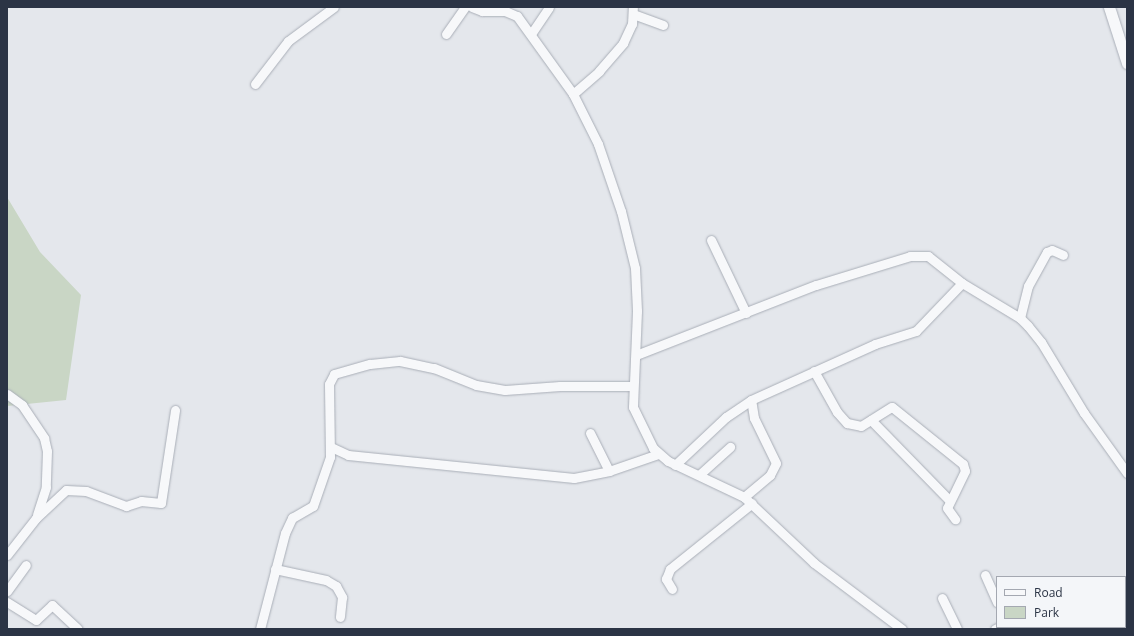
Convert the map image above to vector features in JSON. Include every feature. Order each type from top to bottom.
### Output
[{"type":"street","points":[[255,84],[288,42],[334,7]]},
{"type":"street","points":[[446,34],[465,7]]},
{"type":"street","points":[[472,7],[482,11],[496,9],[513,14],[531,34],[573,94],[606,165],[635,268],[636,355],[632,386],[635,413],[658,454],[675,465],[744,497],[814,563],[902,629]]},
{"type":"street","points":[[531,34],[550,7]]},
{"type":"street","points":[[1109,7],[1127,63]]},
{"type":"street","points":[[573,94],[599,71],[623,43],[629,32],[633,10],[662,25]]},
{"type":"street","points":[[711,240],[746,313]]},
{"type":"street","points":[[1020,318],[1028,286],[1047,252],[1052,250],[1063,255]]},
{"type":"street","points":[[636,355],[816,285],[910,256],[931,257],[962,283],[1020,318],[1041,342],[1084,413],[1127,473]]},
{"type":"street","points":[[675,465],[726,417],[751,400],[876,344],[916,331],[962,283]]},
{"type":"street","points":[[260,629],[275,569],[290,522],[313,506],[331,447],[328,384],[332,376],[370,364],[390,362],[417,363],[476,384],[505,390],[554,386],[632,386]]},
{"type":"street","points":[[814,371],[837,412],[847,423],[858,427],[888,408],[894,408],[963,464],[965,471],[949,500],[948,511],[955,519]]},
{"type":"street","points":[[7,394],[22,405],[44,438],[47,451],[46,488],[36,518]]},
{"type":"street","points":[[744,497],[770,475],[776,463],[754,418],[751,400]]},
{"type":"street","points":[[7,555],[36,518],[61,492],[71,488],[126,506],[140,501],[161,503],[175,410]]},
{"type":"street","points":[[871,420],[949,500]]},
{"type":"street","points":[[590,433],[609,471]]},
{"type":"street","points":[[331,447],[348,455],[552,478],[574,478],[609,471],[658,454]]},
{"type":"street","points":[[699,475],[730,447]]},
{"type":"street","points":[[672,589],[666,579],[670,568],[752,503]]},
{"type":"street","points":[[7,592],[26,565]]},
{"type":"street","points":[[275,569],[326,580],[336,586],[342,597],[340,617]]},
{"type":"street","points":[[985,575],[996,600]]},
{"type":"street","points":[[942,598],[956,629]]},
{"type":"street","points":[[7,602],[36,620],[53,605],[78,629]]},
{"type":"street","points":[[995,629],[1001,628]]},
{"type":"green space","points":[[7,197],[40,252],[81,295],[66,400],[7,406]]}]
